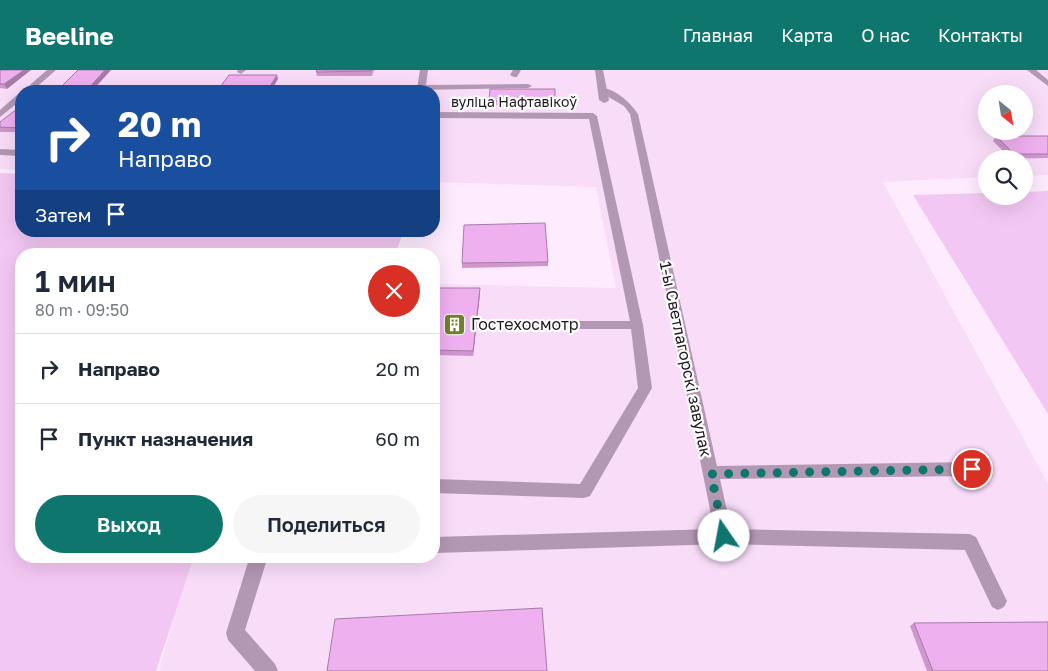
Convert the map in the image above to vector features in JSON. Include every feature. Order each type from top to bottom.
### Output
[{"type":"street","name":"1-ы Светлагорскі завулак","points":[[599,70],[603,95]]},
{"type":"lane","points":[[34,85],[52,70]]},
{"type":"lane","points":[[422,85],[424,70]]},
{"type":"lane","points":[[1030,70],[1048,84]]},
{"type":"lane","points":[[440,88],[528,86]]},
{"type":"lane","name":"1-ы Светлагорскі завулак","points":[[603,95],[627,104],[634,114],[724,536]]},
{"type":"lane","points":[[0,114],[15,101]]},
{"type":"lane","name":"вуліца Нафтавікоў","points":[[440,116],[593,116],[637,325]]},
{"type":"lane","points":[[0,152],[15,153]]},
{"type":"lane","points":[[440,326],[637,325],[645,388],[584,491],[440,486]]},
{"type":"lane","points":[[711,474],[972,469]]},
{"type":"lane","points":[[440,546],[724,536],[970,542],[998,602]]},
{"type":"lane","points":[[257,563],[235,634],[268,671]]},
{"type":"shaded area","points":[[0,70],[1048,70],[1048,175],[1033,176],[1033,150],[978,150],[978,177],[883,182],[1048,484],[1048,671],[159,671],[189,563],[440,563],[440,284],[616,288],[596,187],[440,182],[440,85],[15,85],[15,170],[0,169]]},
{"type":"shaded area","points":[[0,173],[15,174],[15,237],[402,237],[397,248],[15,248],[15,563],[192,563],[156,671],[0,671]]},
{"type":"shaded area","points":[[1048,191],[1048,414],[913,195],[978,193],[978,205],[1033,205],[1033,192]]},
{"type":"building","points":[[0,70],[24,70],[4,84],[0,84]]},
{"type":"building","points":[[78,70],[105,70],[91,85],[63,85]]},
{"type":"building","points":[[317,70],[372,70],[316,72]]},
{"type":"building","points":[[229,75],[277,75],[271,85],[222,85]]},
{"type":"building","points":[[490,89],[555,89],[555,101],[489,101]]},
{"type":"building","points":[[15,111],[15,128],[0,127],[0,122]]},
{"type":"building","points":[[1033,136],[1048,136],[1048,154],[1033,154],[1033,150],[1010,150],[1000,140],[1033,140]]},
{"type":"building","points":[[545,223],[548,262],[462,263],[464,225]]},
{"type":"building","name":"Гостехосмотр","points":[[440,288],[480,288],[473,351],[440,350]]},
{"type":"building","points":[[542,608],[547,671],[327,671],[335,619]]},
{"type":"building","points":[[1048,622],[1048,671],[933,671],[914,623]]},
{"type":"place","name":"Гостехосмотр","points":[[455,324]]},
{"type":"route","points":[[724,536],[711,474],[972,469]]}]
